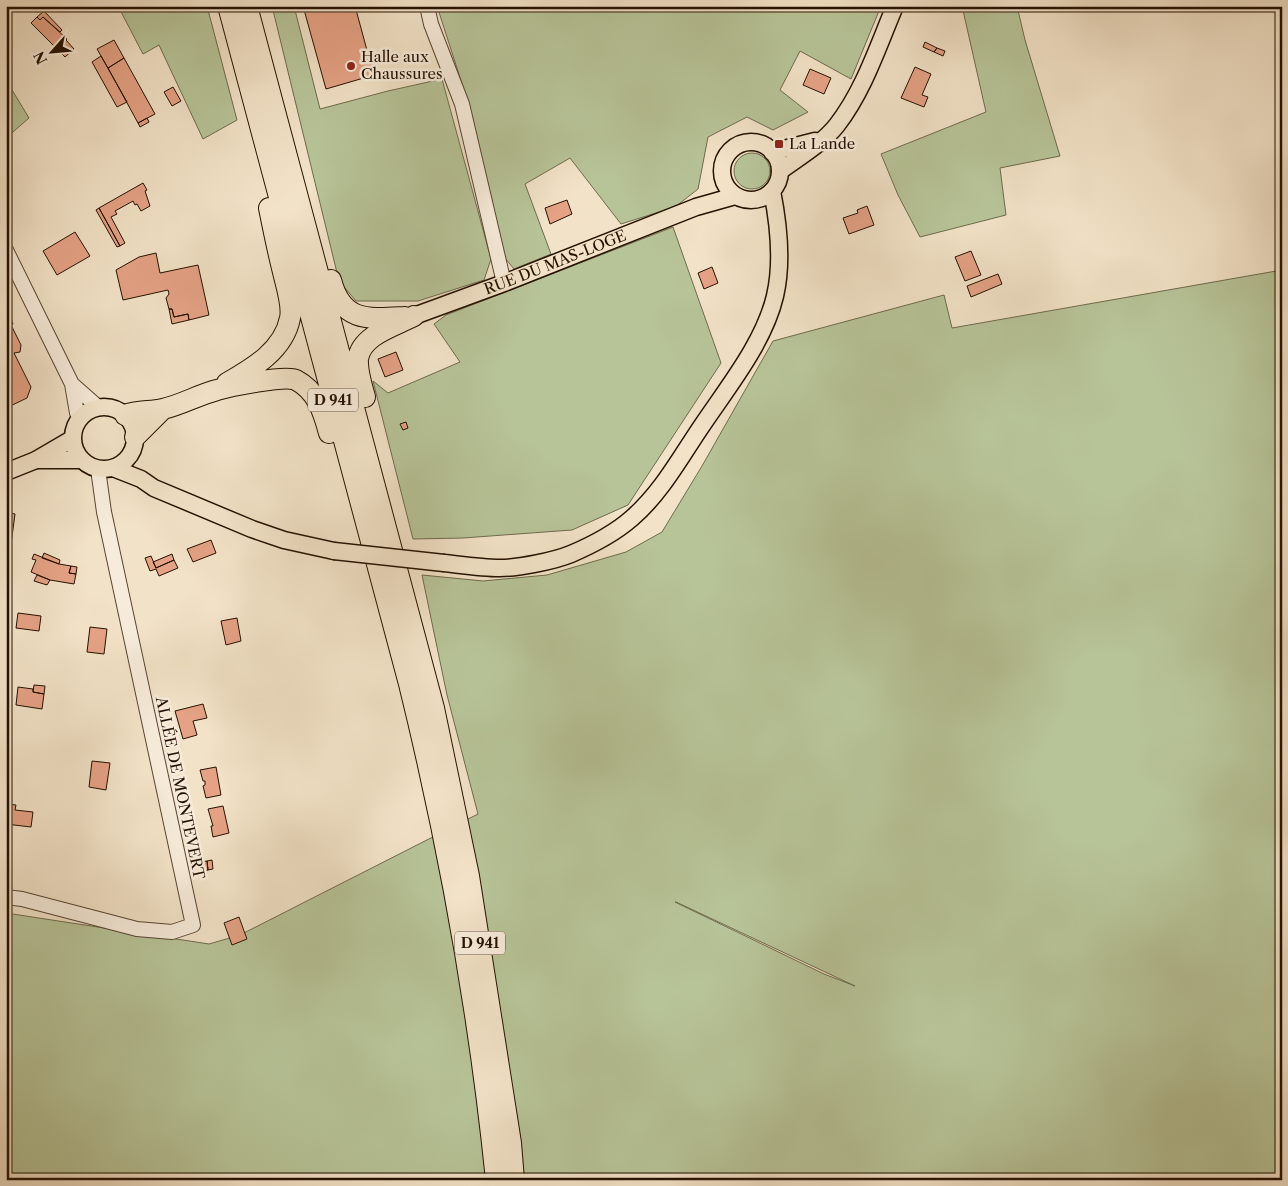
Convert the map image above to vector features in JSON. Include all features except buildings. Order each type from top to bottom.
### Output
[{"type":"highway","name":"D 941","points":[[228,6],[409,684],[427,758],[452,878],[480,1052],[496,1180]]},
{"type":"highway","name":"D 941","points":[[247,6],[434,708],[469,876],[508,1124],[514,1180]]},
{"type":"highway","points":[[217,390],[254,368],[272,352],[284,333],[290,317],[288,294],[255,144],[257,117]]},
{"type":"highway","points":[[298,194],[319,234],[332,286],[342,304],[354,314],[372,319],[414,316]]},
{"type":"highway","points":[[380,505],[380,459],[360,378],[358,361],[361,349],[372,338],[414,316]]},
{"type":"highway","points":[[126,415],[132,412],[162,410],[217,390],[277,379],[294,379],[313,392],[324,413],[380,613],[409,684]]},
{"type":"highway","points":[[134,442],[162,410]]},
{"type":"main road","points":[[780,171],[836,126],[855,98],[895,6]]},
{"type":"main road","points":[[772,152],[822,139]]},
{"type":"main road","points":[[748,142],[764,145],[772,152],[778,162],[780,171],[778,181],[772,191],[763,198],[754,200],[735,196],[728,189],[722,177],[722,167],[726,156],[738,145],[748,142]]},
{"type":"main road","name":"RUE DU MAS-LOGE","points":[[696,207],[722,177]]},
{"type":"main road","points":[[141,479],[133,426],[126,415],[115,408],[98,407],[80,417],[74,427],[72,439],[74,449],[81,460],[90,466],[106,468],[141,479],[154,488],[252,529],[284,540],[334,551],[501,568],[569,555],[603,538],[624,524],[657,492],[749,354],[766,324],[775,297],[779,276],[780,248],[772,191]]},
{"type":"main road","name":"RUE DU MAS-LOGE","points":[[414,316],[504,283],[696,207],[735,196]]},
{"type":"main road","points":[[754,200],[777,218]]},
{"type":"main road","points":[[6,472],[36,460],[72,439]]},
{"type":"main road","points":[[106,468],[126,459],[134,442]]},
{"type":"main road","points":[[36,460],[81,460]]},
{"type":"street","points":[[427,6],[431,24],[462,104],[504,283]]},
{"type":"street","points":[[6,250],[72,384],[77,413],[80,417]]},
{"type":"street","points":[[72,384],[98,407]]},
{"type":"street","name":"ALLÉE DE MONTEVERT","points":[[6,897],[32,901],[137,929],[172,932],[193,924],[104,512],[106,468]]},
{"type":"green space","points":[[118,6],[207,6],[237,120],[203,139],[159,45],[143,54]]},
{"type":"green space","points":[[272,6],[294,6],[320,109],[442,79],[491,259],[484,280],[418,301],[356,301],[339,281]]},
{"type":"green space","points":[[437,6],[881,6],[851,79],[800,51],[780,90],[808,112],[773,130],[747,117],[708,137],[698,189],[675,207],[621,224],[570,158],[525,184],[551,254],[514,269],[505,258],[465,93]]},
{"type":"green space","points":[[962,6],[1017,6],[1025,40],[1060,156],[1000,168],[1006,215],[920,237],[898,195],[881,154],[986,112]]},
{"type":"green space","points":[[6,80],[29,118],[6,138]]},
{"type":"green space","points":[[752,153],[759,154],[765,158],[769,164],[769,178],[765,184],[759,188],[752,189],[745,188],[739,184],[735,178],[734,171],[735,164],[739,158],[745,154]]},
{"type":"green space","points":[[673,227],[721,363],[628,505],[572,530],[463,538],[413,539],[373,381],[388,393],[460,362],[434,324],[446,315]]},
{"type":"green space","points":[[1282,270],[1282,1180],[6,1180],[6,913],[209,944],[240,935],[478,814],[447,695],[422,575],[483,581],[547,575],[626,552],[662,532],[773,341],[944,295],[952,328]],"holes":[[[676,902],[855,986],[824,974]]]},
{"type":"place","name":"Halle aux Chaussures","points":[[351,66]]},
{"type":"place","name":"La Lande","points":[[779,144]]}]
